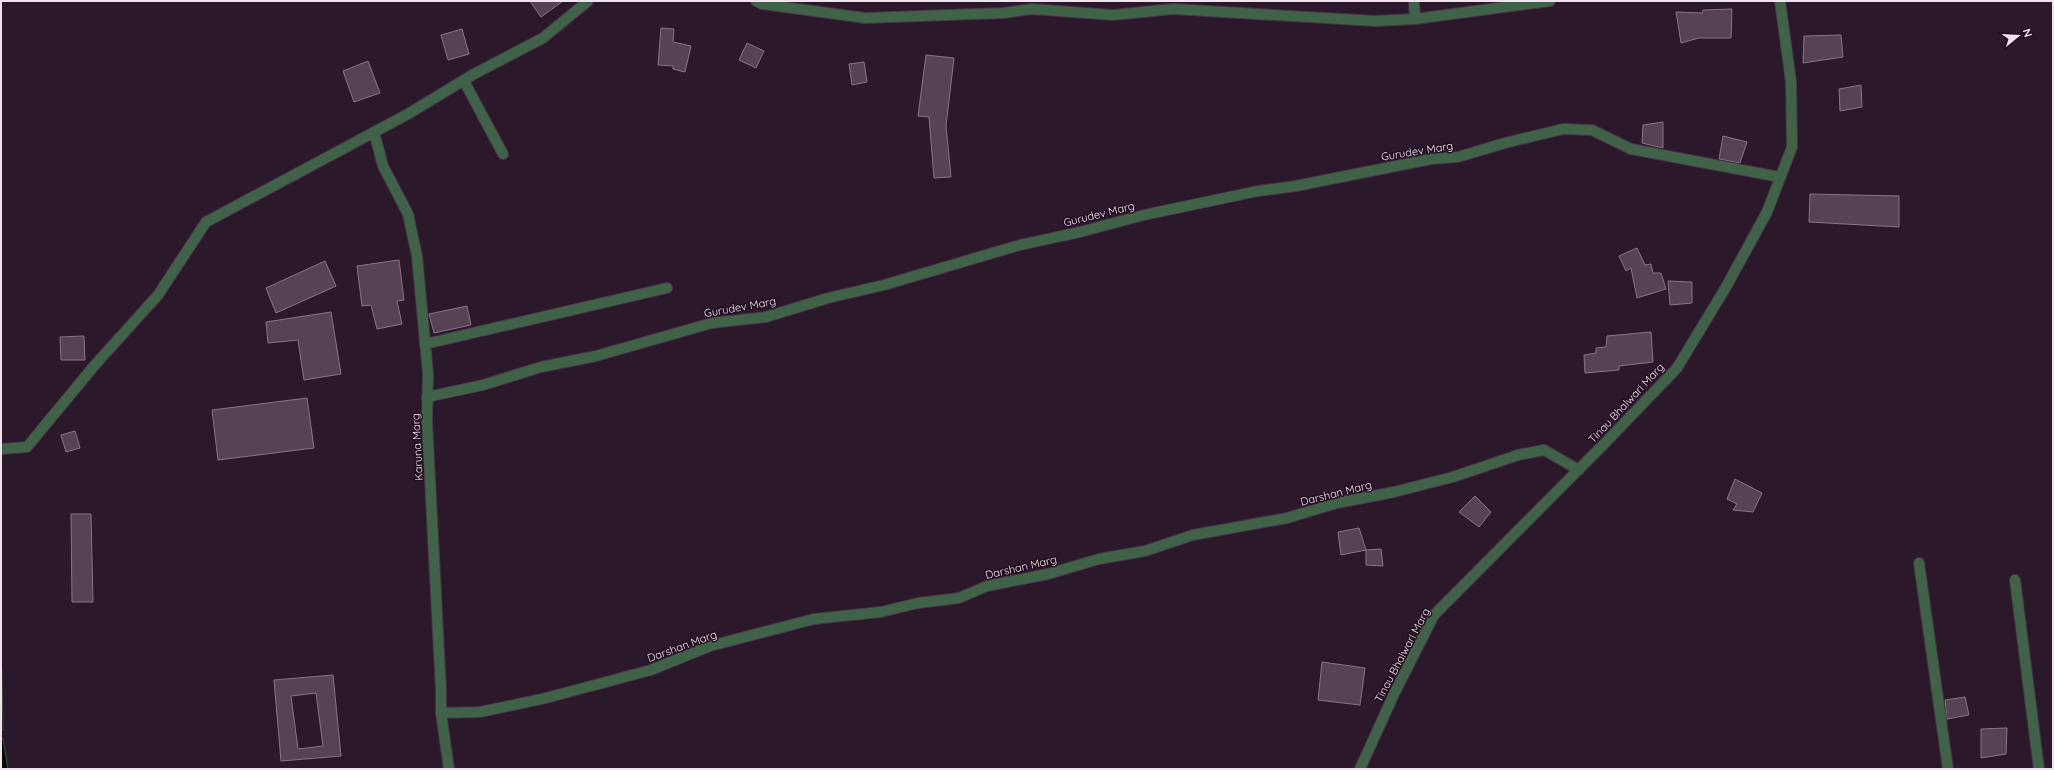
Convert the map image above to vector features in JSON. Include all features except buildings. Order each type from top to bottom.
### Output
[{"type":"street","points":[[1,449],[26,447],[94,366],[158,296],[206,222],[374,132],[474,74],[543,38],[588,1]]},
{"type":"street","points":[[756,1],[762,4],[866,18],[1003,14],[1032,9],[1113,15],[1173,9],[1375,22],[1415,19],[1510,3],[1550,1]]},
{"type":"street","points":[[1414,1],[1415,19]]},
{"type":"street","name":"Tinau Bhalwari Marg","points":[[1360,769],[1394,694],[1434,615],[1579,470],[1677,368],[1726,287],[1759,226],[1792,147],[1791,82],[1780,1]]},
{"type":"street","points":[[464,81],[504,154]]},
{"type":"street","name":"Gurudev Marg","points":[[428,397],[483,385],[541,367],[596,356],[712,323],[766,317],[828,298],[884,285],[1020,245],[1080,232],[1144,215],[1258,191],[1296,186],[1431,159],[1458,157],[1505,143],[1563,129],[1592,130],[1631,149],[1780,177]]},
{"type":"street","name":"Karuna Marg","points":[[374,132],[383,166],[408,214],[417,256],[428,374],[427,422],[441,713],[449,769]]},
{"type":"street","points":[[425,344],[666,288]]},
{"type":"street","name":"Darshan Marg","points":[[441,713],[480,712],[546,698],[651,670],[710,646],[814,619],[881,612],[918,603],[959,598],[987,586],[1048,574],[1099,558],[1145,551],[1192,535],[1287,518],[1337,503],[1394,492],[1453,477],[1525,454],[1544,450],[1579,470]]},
{"type":"street","points":[[1918,563],[1948,769]]},
{"type":"street","points":[[2015,580],[2040,769]]},
{"type":"shaded area","points":[[1,666],[2,672],[3,730],[1,730]]},
{"type":"shaded area","points":[[1,738],[3,739],[8,769],[1,769]]}]
